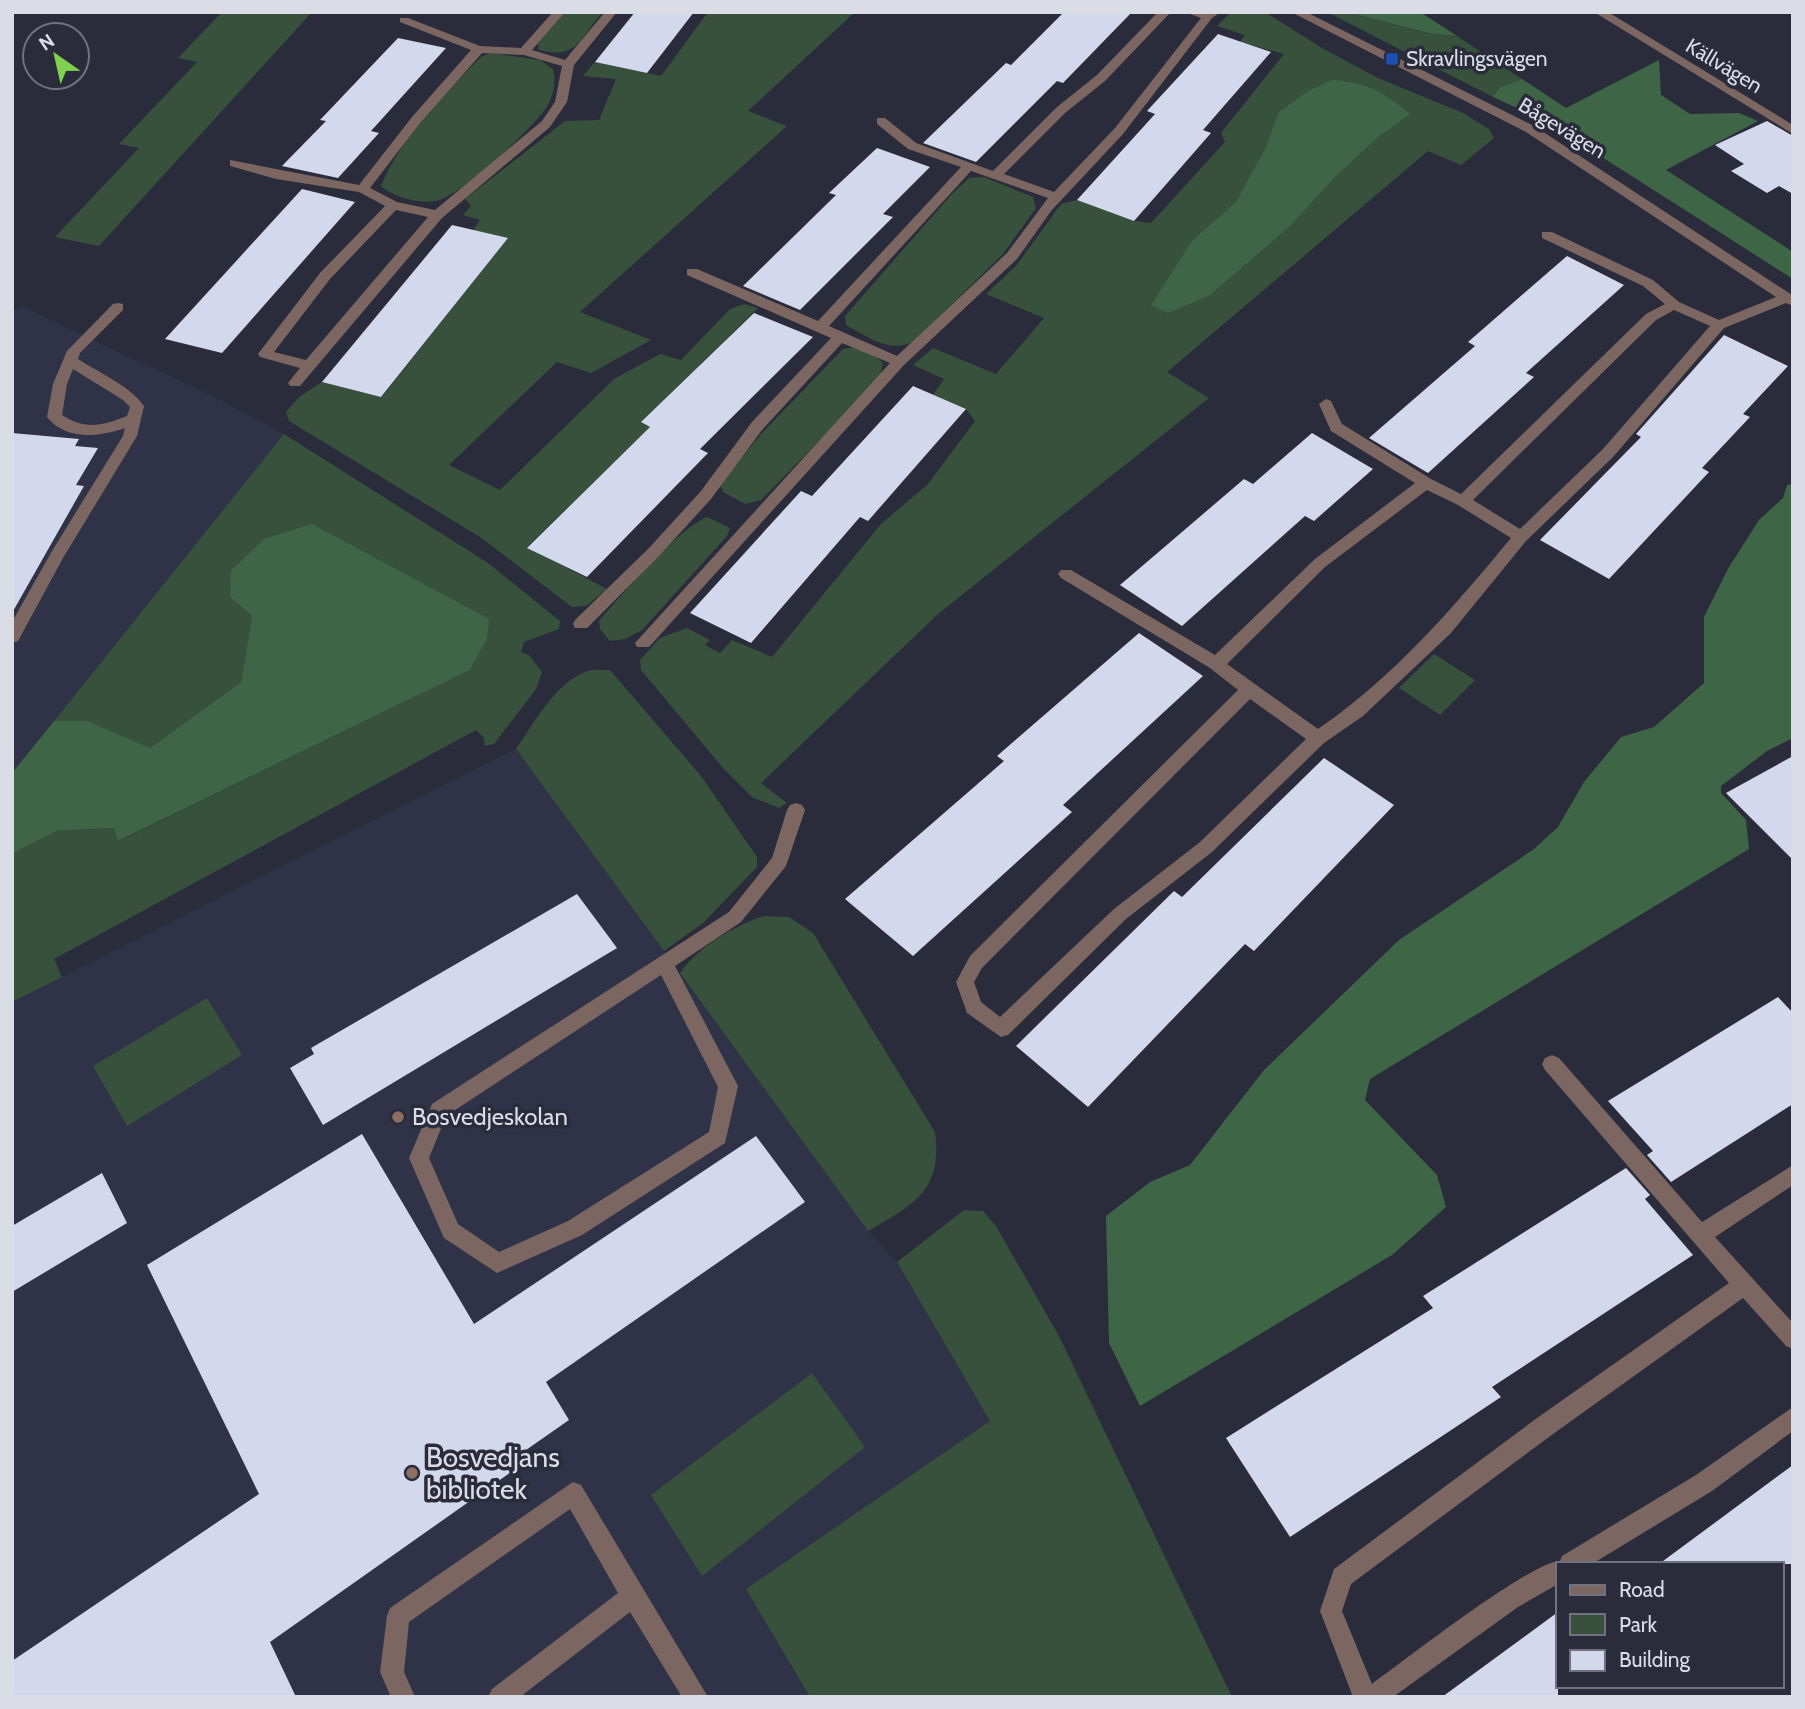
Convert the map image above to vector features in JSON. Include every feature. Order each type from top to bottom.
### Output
[{"type":"street","points":[[524,52],[559,12]]},
{"type":"street","points":[[295,383],[437,215],[546,124],[561,102],[568,64],[611,12]]},
{"type":"street","points":[[996,175],[1061,110],[1101,79],[1165,12]]},
{"type":"street","points":[[1191,12],[1212,14]]},
{"type":"street","name":"Bågevägen","points":[[1297,12],[1530,129],[1790,300]]},
{"type":"street","name":"Källvägen","points":[[1600,12],[1793,130]]},
{"type":"street","points":[[643,643],[899,362],[1012,256],[1056,197],[1119,131],[1212,14]]},
{"type":"street","points":[[404,20],[422,30],[480,49],[524,52],[568,64]]},
{"type":"street","points":[[362,189],[416,120],[480,49]]},
{"type":"street","points":[[881,121],[912,146],[1056,197]]},
{"type":"street","points":[[234,163],[276,175],[362,189],[393,205],[437,215]]},
{"type":"street","points":[[820,327],[968,167]]},
{"type":"street","points":[[310,366],[265,354],[325,276],[393,205]]},
{"type":"street","points":[[1547,235],[1648,283],[1674,305],[1719,325]]},
{"type":"street","points":[[692,272],[899,362]]},
{"type":"street","points":[[1249,690],[976,962],[965,982],[974,1007],[1001,1029],[1120,914],[1206,847],[1318,738],[1357,711],[1446,629],[1521,537],[1608,453],[1719,325],[1790,300]]},
{"type":"street","points":[[1463,501],[1651,317],[1674,305]]},
{"type":"street","points":[[118,307],[74,351],[60,384],[54,417],[72,429],[100,433],[134,419]]},
{"type":"street","points":[[581,624],[654,552],[706,495],[757,426],[840,336]]},
{"type":"street","points":[[12,637],[57,555],[130,436],[137,406],[128,397],[70,361]]},
{"type":"street","points":[[1326,404],[1336,427],[1426,483],[1463,501],[1521,537]]},
{"type":"street","points":[[1216,664],[1321,563],[1426,483]]},
{"type":"street","points":[[1066,574],[1216,664],[1318,738]]},
{"type":"street","points":[[664,963],[728,1086],[718,1137],[575,1228],[497,1263],[451,1231],[419,1158],[439,1110],[664,963],[735,917],[780,861],[796,810]]},
{"type":"street","points":[[1552,1064],[1793,1339]]},
{"type":"street","points":[[1700,1235],[1793,1174]]},
{"type":"street","points":[[1365,1697],[1331,1611],[1342,1577],[1545,1426],[1744,1285]]},
{"type":"street","points":[[1573,1562],[1704,1483],[1793,1418]]},
{"type":"street","points":[[403,1697],[392,1672],[398,1616],[573,1493],[696,1697]]},
{"type":"street","points":[[1373,1697],[1510,1599],[1556,1572]]},
{"type":"street","points":[[500,1697],[633,1596]]},
{"type":"shaded area","points":[[23,307],[208,394],[284,434],[12,773],[12,311]]},
{"type":"shaded area","name":"Bosvedjeskolan","points":[[516,749],[868,1231],[897,1262],[990,1421],[746,1589],[810,1697],[12,1697],[12,1002]]},
{"type":"green space","points":[[222,12],[312,12],[99,246],[55,237],[139,148],[119,144],[197,62],[178,58]]},
{"type":"green space","points":[[564,12],[603,12],[571,49],[563,52],[539,50],[538,43]]},
{"type":"green space","points":[[708,12],[855,12],[748,111],[787,126],[580,312],[651,340],[591,373],[557,362],[449,465],[500,490],[614,379],[660,354],[681,360],[730,309],[744,304],[758,308],[641,422],[650,427],[527,547],[607,589],[586,606],[572,607],[480,537],[289,421],[286,412],[299,397],[322,382],[382,397],[507,239],[473,230],[480,220],[463,215],[471,206],[465,199],[565,121],[599,120],[616,79],[583,76],[595,62],[661,76]]},
{"type":"green space","points":[[1231,12],[1265,12],[1322,48],[1378,78],[1463,113],[1489,129],[1494,138],[1461,165],[1428,151],[1167,372],[1209,398],[938,614],[761,783],[787,803],[779,808],[752,797],[723,768],[641,670],[640,660],[660,638],[687,628],[710,640],[705,645],[720,653],[732,640],[772,657],[881,524],[928,484],[975,421],[966,409],[933,395],[944,379],[913,365],[933,348],[996,374],[1044,318],[986,294],[1016,266],[1061,204],[1077,200],[1134,221],[1151,223],[1225,142],[1221,133],[1284,54],[1240,42],[1245,35],[1217,26]]},
{"type":"green space","points":[[1327,12],[1346,12],[1433,34],[1457,36],[1522,79],[1500,87],[1493,97]]},
{"type":"green space","points":[[1346,12],[1420,12],[1457,36],[1433,34]]},
{"type":"green space","points":[[490,53],[540,60],[553,69],[553,92],[541,115],[482,171],[442,199],[428,202],[410,200],[381,186],[400,150],[425,117],[481,57]]},
{"type":"green space","points":[[1659,60],[1661,95],[1690,114],[1739,113],[1758,121],[1666,170],[1793,252],[1793,279],[1547,122],[1493,97],[1500,87],[1522,79],[1566,108]]},
{"type":"green space","points":[[1332,80],[1355,83],[1374,90],[1410,114],[1378,137],[1333,179],[1291,225],[1210,295],[1168,313],[1151,305],[1192,241],[1236,202],[1267,145],[1278,113],[1308,91]]},
{"type":"green space","points":[[984,177],[1033,197],[1036,208],[1003,254],[913,342],[887,345],[846,325],[845,316],[951,195],[969,178]]},
{"type":"green space","points":[[857,347],[873,354],[883,363],[880,379],[761,500],[745,504],[723,492],[720,484],[761,434],[843,349]]},
{"type":"green space","points":[[284,434],[488,563],[560,621],[559,629],[524,642],[521,652],[529,655],[542,672],[536,689],[494,744],[485,746],[484,738],[476,730],[54,959],[62,977],[12,1002],[12,854],[57,831],[115,828],[119,841],[470,670],[487,639],[230,597],[252,616],[241,682],[150,748],[88,721],[54,721]]},
{"type":"green space","points":[[1793,484],[1793,738],[1767,751],[1721,786],[1721,793],[1746,820],[1749,849],[1370,1079],[1365,1100],[1437,1175],[1446,1207],[1392,1255],[1140,1406],[1109,1343],[1106,1216],[1150,1182],[1190,1165],[1264,1070],[1399,940],[1534,849],[1558,827],[1584,782],[1621,737],[1654,727],[1704,683],[1704,617],[1729,567],[1759,520],[1783,498],[1787,485]]},
{"type":"green space","points":[[707,517],[730,528],[727,536],[642,630],[625,639],[610,641],[600,629],[599,621],[665,549],[694,524]]},
{"type":"green space","points":[[312,524],[489,619],[487,639],[470,670],[118,841],[114,828],[57,831],[12,854],[12,773],[54,721],[88,721],[150,748],[241,682],[252,616],[230,597],[231,571],[264,539]]},
{"type":"green space","points":[[1434,654],[1475,680],[1440,715],[1399,688]]},
{"type":"green space","points":[[610,670],[701,776],[757,857],[757,867],[703,923],[664,951],[516,749],[547,704],[565,684],[587,671]]},
{"type":"green space","points":[[764,916],[789,917],[813,933],[935,1132],[934,1168],[922,1194],[899,1213],[868,1231],[680,973],[696,955],[718,938]]},
{"type":"green space","points":[[207,998],[242,1055],[127,1126],[93,1066]]},
{"type":"green space","points":[[964,1210],[983,1211],[996,1226],[1059,1336],[1232,1697],[810,1697],[746,1589],[990,1421],[897,1262]]},
{"type":"green space","points":[[812,1373],[865,1447],[702,1576],[651,1495]]},
{"type":"building","points":[[635,12],[694,12],[647,73],[595,62]]},
{"type":"building","points":[[1064,12],[1132,12],[1063,83],[1057,81],[976,162],[923,143],[1006,63],[1011,65]]},
{"type":"building","points":[[1218,34],[1271,52],[1203,130],[1211,133],[1134,221],[1077,200],[1155,114],[1147,111]]},
{"type":"building","points":[[398,38],[446,48],[371,131],[379,133],[338,178],[282,166],[326,121],[320,120]]},
{"type":"building","points":[[1767,121],[1793,136],[1793,194],[1779,186],[1767,193],[1731,171],[1744,164],[1715,145]]},
{"type":"building","points":[[877,148],[930,167],[883,214],[893,217],[800,310],[743,286],[836,195],[829,193]]},
{"type":"building","points":[[302,189],[355,202],[222,353],[165,339]]},
{"type":"building","points":[[452,225],[508,238],[381,397],[322,382]]},
{"type":"building","points":[[1567,256],[1624,285],[1526,373],[1534,377],[1428,473],[1369,438],[1475,346],[1468,342]]},
{"type":"building","points":[[754,313],[813,337],[700,449],[708,453],[587,577],[527,548],[650,427],[641,422]]},
{"type":"building","points":[[1724,335],[1788,366],[1743,414],[1750,417],[1702,468],[1709,472],[1609,579],[1540,540],[1641,437],[1636,434]]},
{"type":"building","points":[[913,386],[966,409],[868,521],[860,517],[751,643],[690,613],[801,491],[812,496]]},
{"type":"building","points":[[12,433],[79,439],[75,446],[98,448],[76,485],[84,486],[12,613]]},
{"type":"building","points":[[1312,433],[1373,469],[1314,521],[1305,516],[1182,626],[1120,585],[1244,479],[1253,484]]},
{"type":"building","points":[[1139,633],[1203,676],[1063,805],[1072,812],[913,956],[845,899],[1004,761],[997,756]]},
{"type":"building","points":[[1793,756],[1793,860],[1726,793]]},
{"type":"building","points":[[1324,758],[1394,805],[1254,951],[1245,944],[1088,1107],[1016,1046],[1174,891],[1182,897]]},
{"type":"building","points":[[577,894],[617,948],[323,1125],[290,1068],[314,1054],[311,1048]]},
{"type":"building","points":[[1778,997],[1793,1013],[1793,1104],[1671,1182],[1647,1155],[1653,1151],[1608,1101]]},
{"type":"building","points":[[362,1134],[474,1324],[756,1136],[805,1202],[546,1382],[569,1420],[516,1457],[521,1465],[270,1642],[296,1697],[12,1697],[12,1661],[259,1494],[147,1265]]},
{"type":"building","points":[[1626,1168],[1650,1195],[1645,1199],[1693,1255],[1492,1387],[1501,1397],[1290,1537],[1226,1438],[1433,1308],[1423,1296]]},
{"type":"building","points":[[102,1173],[127,1223],[12,1292],[12,1226]]},
{"type":"building","points":[[1793,1465],[1793,1564],[1662,1562]]},
{"type":"building","points":[[1556,1613],[1558,1697],[1442,1697]]},
{"type":"place","name":"Skravlingsvägen","points":[[1392,59]]},
{"type":"place","name":"Bosvedjeskolan","points":[[398,1117]]},
{"type":"place","name":"Bosvedjans bibliotek","points":[[412,1473]]}]
